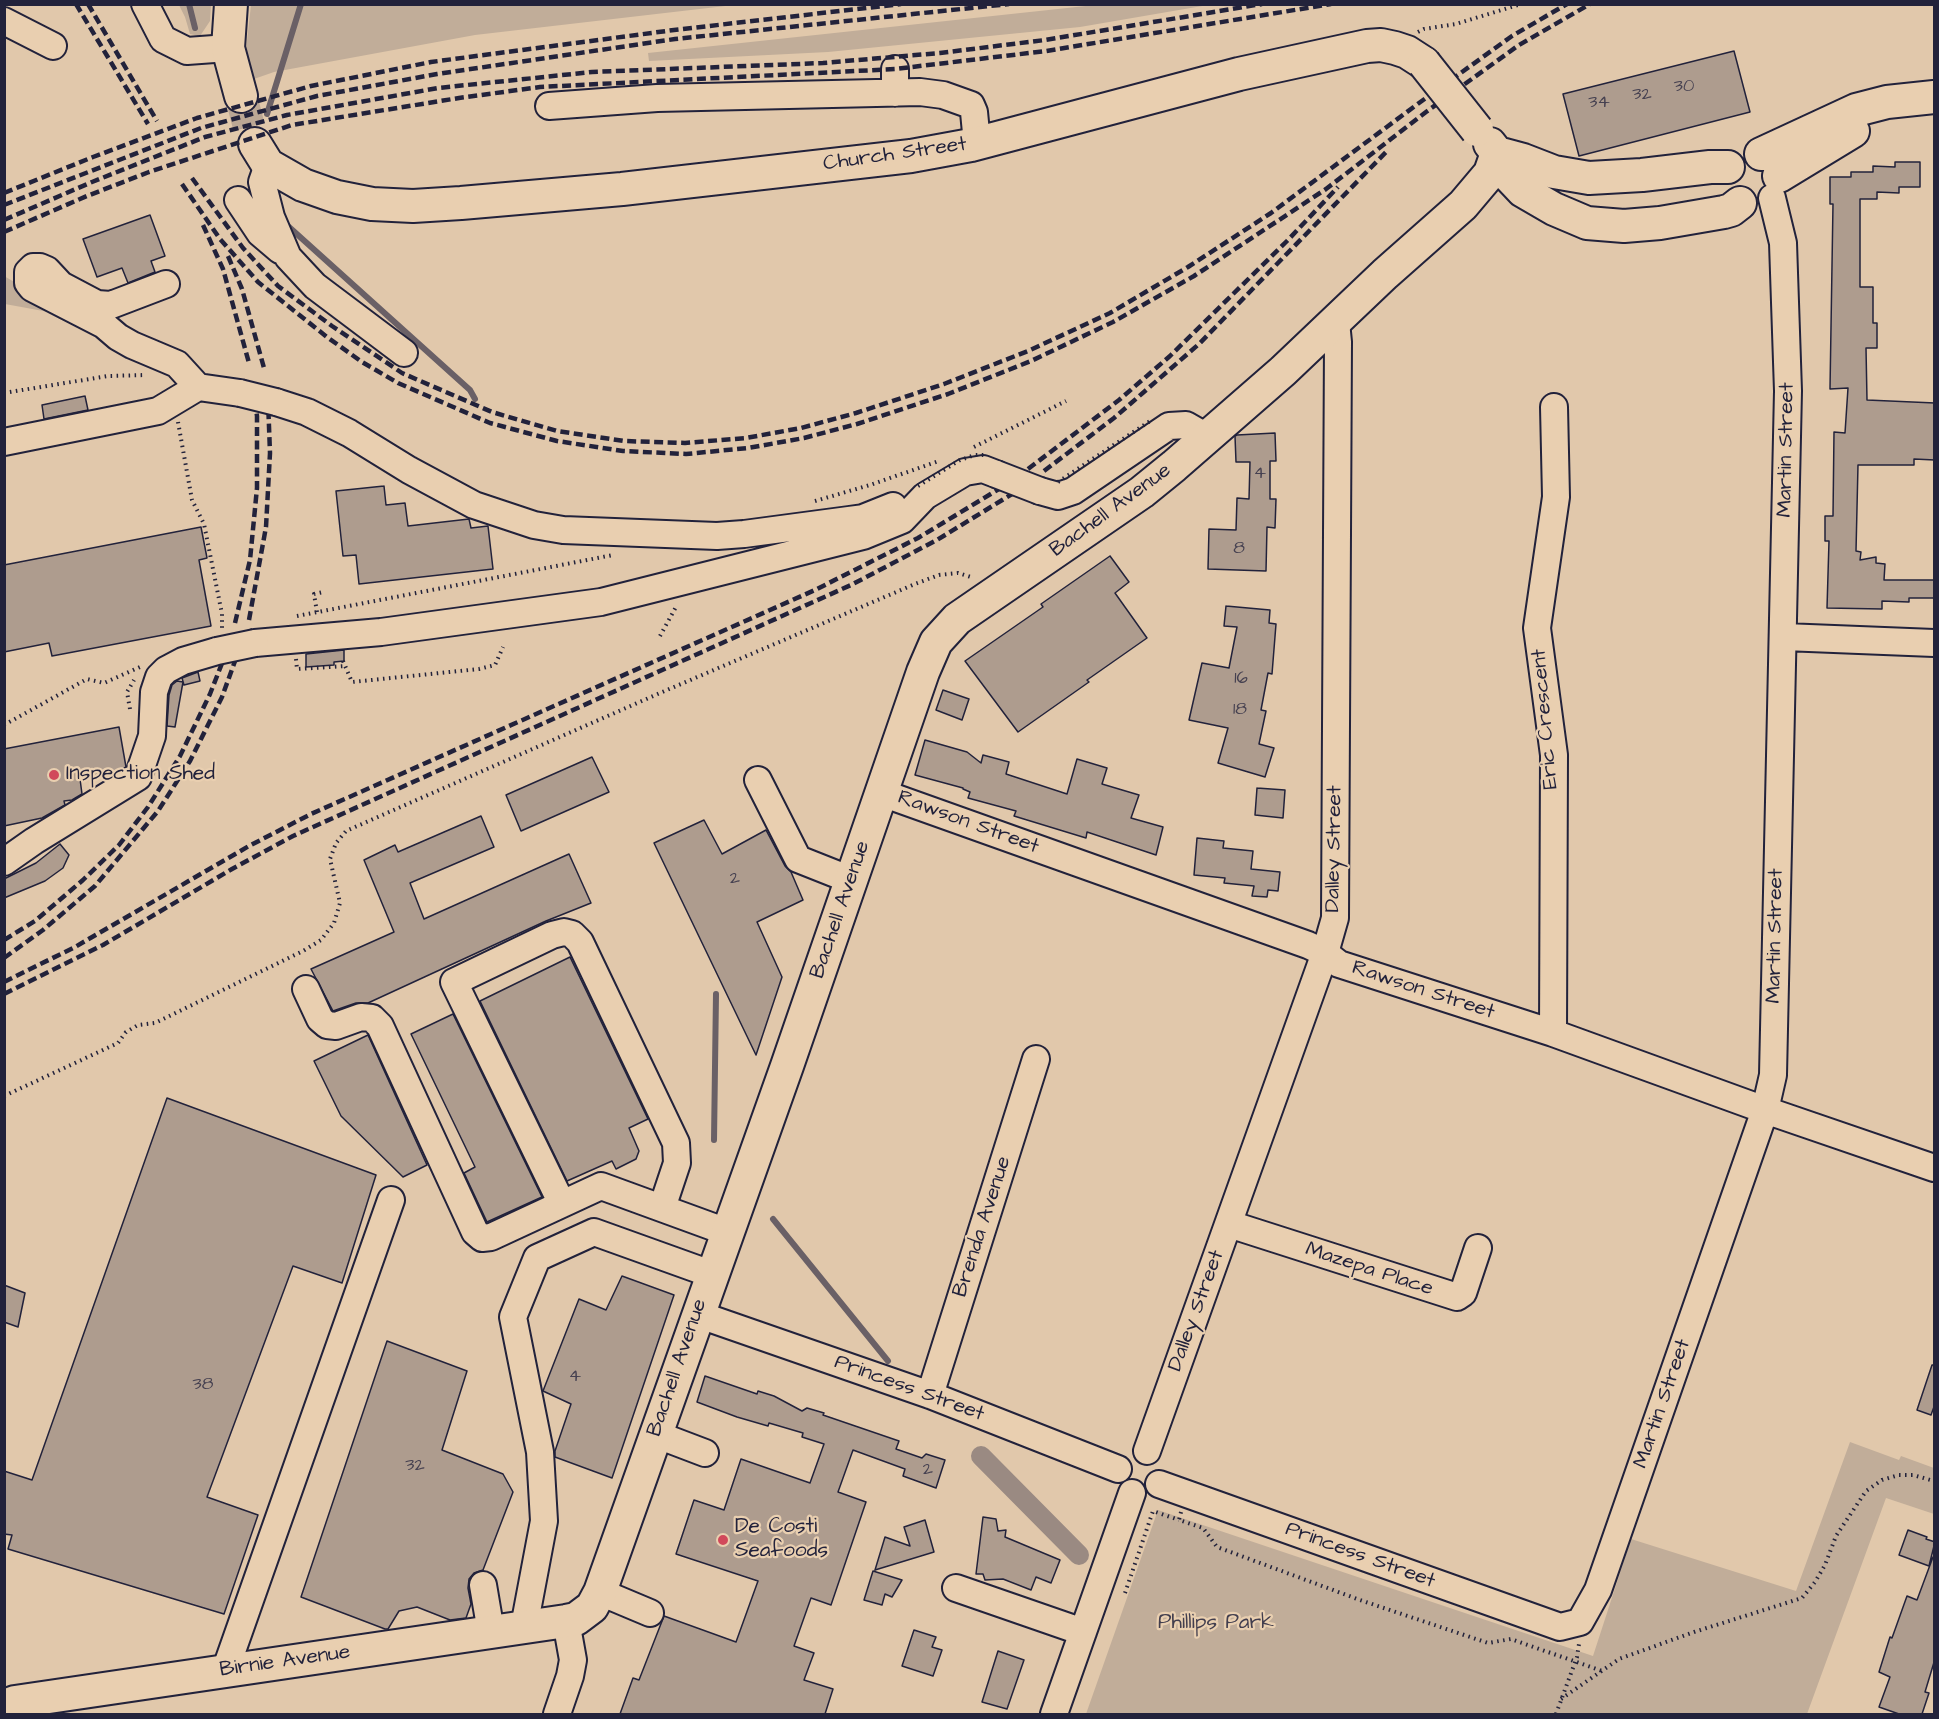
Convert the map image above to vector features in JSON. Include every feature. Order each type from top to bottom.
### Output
[{"type":"main road","points":[[231,4],[228,48],[241,96]]},
{"type":"main road","name":"Church Street","points":[[261,155],[303,185],[337,198],[372,204],[413,206],[622,189],[911,156],[977,143],[1276,65],[1367,46],[1391,47],[1407,52],[1424,63],[1487,141],[1505,172],[1523,191],[1567,215],[1587,223],[1624,226],[1660,223],[1724,212],[1740,203]]},
{"type":"main road","points":[[1771,176],[1748,153],[1740,155],[1728,167],[1726,188],[1740,203],[1757,206],[1771,176],[1856,110],[1887,102],[1935,97]]},
{"type":"main road","points":[[1771,176],[1854,131],[1935,106]]},
{"type":"main road","points":[[1487,141],[1523,160],[1554,172],[1589,178],[1728,167]]},
{"type":"main road","name":"Bachell Avenue","points":[[566,1621],[585,1614],[592,1607],[600,1592],[923,672],[936,642],[957,620],[1142,492],[1336,322],[1385,274],[1457,211],[1490,173],[1487,141]]},
{"type":"main road","name":"Bachell Avenue","points":[[1385,274],[1420,224],[1477,162],[1487,141]]},
{"type":"main road","points":[[1457,211],[1481,203],[1504,203],[1587,223]]},
{"type":"main road","name":"Birnie Avenue","points":[[4,1706],[15,1702],[566,1621]]},
{"type":"street","points":[[145,4],[163,39],[187,51],[228,48]]},
{"type":"street","points":[[4,21],[53,46]]},
{"type":"street","points":[[549,106],[895,81],[920,92],[943,95],[971,105],[974,112],[977,143]]},
{"type":"street","points":[[261,155],[262,182],[271,217],[288,257]]},
{"type":"street","name":"Martin Street","points":[[1570,1625],[1598,1590],[1765,1110],[1773,1075],[1788,380],[1783,243],[1771,176]]},
{"type":"street","points":[[238,200],[260,233],[288,257],[315,286],[404,354]]},
{"type":"street","points":[[166,284],[111,305],[97,304],[61,285],[47,270],[33,267],[28,272],[28,283],[32,288],[104,325],[132,345],[177,364],[190,392]]},
{"type":"street","name":"Dalley Street","points":[[1148,1451],[1325,953],[1335,918],[1338,342],[1336,322]]},
{"type":"street","points":[[4,442],[158,411],[190,392],[240,393],[307,412],[349,433],[409,470],[474,505],[534,525],[563,530],[717,536],[863,518],[966,472],[983,470],[993,465],[1046,486],[1058,496],[1073,491],[1169,426],[1186,425],[1207,437]]},
{"type":"street","name":"Eric Crescent","points":[[1553,1033],[1554,756],[1537,628],[1556,497],[1554,407]]},
{"type":"street","points":[[4,862],[138,777],[152,736],[154,692],[159,677],[166,670],[220,643],[255,643],[352,636],[601,602],[863,536],[902,520],[921,491]]},
{"type":"street","points":[[1784,637],[1935,643]]},
{"type":"street","points":[[758,780],[798,859],[851,880]]},
{"type":"street","name":"Rawson Street","points":[[882,793],[1286,937],[1325,953],[1339,964],[1553,1033],[1765,1110],[1935,1168]]},
{"type":"street","points":[[4,853],[32,843]]},
{"type":"street","points":[[562,1204],[454,982],[552,935],[564,932],[572,934],[580,942],[676,1143],[677,1163],[662,1209]]},
{"type":"street","points":[[306,990],[320,1019],[327,1025],[336,1026],[361,1017],[372,1018],[380,1026],[475,1232],[482,1238],[491,1237],[601,1186],[727,1232]]},
{"type":"street","name":"Brenda Avenue","points":[[930,1395],[1036,1059]]},
{"type":"street","points":[[225,1671],[391,1200]]},
{"type":"street","name":"Mazepa Place","points":[[1228,1224],[1457,1297],[1463,1293],[1478,1248]]},
{"type":"street","points":[[524,1627],[544,1521],[540,1452],[513,1317],[537,1258],[594,1232],[711,1274]]},
{"type":"street","name":"Princess Street","points":[[697,1314],[930,1395],[1118,1469]]},
{"type":"street","points":[[655,1434],[705,1453]]},
{"type":"street","points":[[1141,1450],[1154,1454],[1162,1471],[1159,1484],[1147,1493],[1132,1493],[1121,1484],[1118,1469],[1129,1453],[1141,1450]]},
{"type":"street","name":"Princess Street","points":[[1159,1484],[1570,1625]]},
{"type":"street","points":[[1054,1714],[1132,1493]]},
{"type":"street","points":[[483,1585],[491,1632]]},
{"type":"street","points":[[956,1588],[1083,1632]]},
{"type":"street","points":[[600,1592],[650,1613]]},
{"type":"street","points":[[557,1714],[573,1660],[566,1621]]},
{"type":"path","points":[[1391,47],[1424,29],[1456,24],[1521,4]]},
{"type":"path","points":[[4,393],[108,376],[153,375]]},
{"type":"path","points":[[190,392],[177,426],[192,500],[204,524],[222,614],[220,643]]},
{"type":"path","points":[[970,448],[1066,401]]},
{"type":"path","points":[[1046,486],[1063,480],[1150,421]]},
{"type":"path","points":[[921,491],[960,460],[975,455],[993,465]]},
{"type":"path","points":[[813,501],[870,485],[943,459]]},
{"type":"path","points":[[295,616],[615,555]]},
{"type":"path","points":[[4,1096],[118,1043],[126,1032],[138,1025],[155,1023],[321,940],[334,923],[340,903],[330,859],[336,843],[346,831],[660,693],[939,575],[958,573],[974,578],[989,597]]},
{"type":"path","points":[[317,612],[314,594],[323,592]]},
{"type":"path","points":[[295,652],[297,669],[344,663],[352,682],[479,669],[495,665],[503,646]]},
{"type":"path","points":[[4,725],[87,679],[104,682],[143,665],[127,693],[130,716]]},
{"type":"path","points":[[1561,1699],[1619,1659],[1694,1632],[1802,1598],[1815,1582],[1825,1565],[1836,1536],[1866,1491],[1882,1480],[1899,1475],[1913,1475],[1935,1481]]},
{"type":"path","points":[[1179,1520],[1187,1494]]},
{"type":"path","points":[[1125,1593],[1153,1511],[1203,1528],[1216,1547],[1360,1600],[1488,1643],[1511,1638],[1602,1671]]},
{"type":"path","points":[[1556,1714],[1578,1652],[1570,1625]]},
{"type":"green space","points":[[179,5],[211,5],[210,21],[200,36],[190,34]]},
{"type":"green space","points":[[251,5],[734,5],[475,35],[274,72],[251,80],[246,50]]},
{"type":"green space","points":[[1095,5],[1208,5],[1080,27],[828,52],[649,61],[648,53]]},
{"type":"green space","points":[[4,276],[66,312],[65,315],[5,304]]},
{"type":"green space","name":"Phillips Park","points":[[1850,1442],[1899,1460],[1901,1456],[1934,1468],[1934,1514],[1886,1498],[1807,1714],[1086,1714],[1158,1510],[1593,1656],[1631,1539],[1796,1591]]},
{"type":"building","points":[[1734,51],[1750,112],[1579,156],[1563,94]]},
{"type":"building","points":[[1895,162],[1920,162],[1920,187],[1899,187],[1899,193],[1877,192],[1877,199],[1860,199],[1860,287],[1873,287],[1873,323],[1877,323],[1877,348],[1866,348],[1867,400],[1935,403],[1935,460],[1914,459],[1914,465],[1858,465],[1856,551],[1861,552],[1860,560],[1876,557],[1876,563],[1885,564],[1884,580],[1935,580],[1935,598],[1909,598],[1909,602],[1882,601],[1882,609],[1827,608],[1829,541],[1825,541],[1825,516],[1833,516],[1834,432],[1845,433],[1848,388],[1830,389],[1833,204],[1830,204],[1830,177],[1851,177],[1851,172],[1873,172],[1873,166],[1895,167]]},
{"type":"building","points":[[150,215],[165,256],[151,261],[155,272],[128,283],[122,268],[97,277],[83,239]]},
{"type":"building","points":[[85,396],[88,410],[44,419],[42,405]]},
{"type":"building","points":[[1275,433],[1276,461],[1270,461],[1270,499],[1276,499],[1275,528],[1267,527],[1266,571],[1208,569],[1209,529],[1236,530],[1237,498],[1249,499],[1250,462],[1236,462],[1235,436]]},
{"type":"building","points":[[384,486],[386,505],[405,503],[408,526],[469,519],[471,528],[488,526],[493,569],[359,584],[356,555],[343,556],[336,491]]},
{"type":"building","points":[[201,527],[207,558],[199,560],[211,626],[52,656],[49,643],[4,652],[4,565]]},
{"type":"building","points":[[1110,556],[1129,582],[1115,593],[1147,638],[1018,732],[965,661],[1043,607],[1041,604]]},
{"type":"building","points":[[1226,606],[1270,610],[1269,623],[1276,624],[1272,674],[1268,673],[1261,710],[1266,711],[1259,744],[1274,748],[1265,777],[1218,763],[1228,728],[1189,720],[1202,663],[1229,668],[1237,627],[1224,626]]},
{"type":"building","points":[[344,650],[344,661],[334,662],[334,665],[306,667],[306,654]]},
{"type":"building","points":[[198,672],[200,681],[184,685],[182,678]]},
{"type":"building","points":[[177,681],[183,682],[175,727],[167,726],[169,695],[172,685]]},
{"type":"building","points":[[943,690],[969,699],[962,720],[936,710]]},
{"type":"building","name":"Inspection Shed","points":[[119,727],[126,767],[117,772],[80,779],[82,794],[72,800],[64,801],[65,805],[42,818],[4,826],[4,749]]},
{"type":"building","points":[[925,740],[967,752],[981,763],[983,755],[1009,762],[1006,774],[1067,794],[1077,759],[1107,768],[1102,784],[1139,795],[1131,818],[1163,827],[1156,855],[1087,832],[1086,838],[1014,816],[1016,811],[968,798],[970,792],[963,788],[915,775]]},
{"type":"building","points":[[592,757],[609,792],[521,831],[506,795]]},
{"type":"building","points":[[1257,788],[1285,790],[1283,818],[1255,815]]},
{"type":"building","points":[[481,816],[494,847],[410,883],[424,919],[569,854],[591,903],[546,921],[368,1003],[356,1003],[333,1011],[311,969],[394,932],[364,860],[395,845],[398,852]]},
{"type":"building","points":[[704,820],[722,854],[766,830],[785,866],[791,872],[803,900],[757,922],[782,977],[756,1055],[654,843]]},
{"type":"building","points":[[1197,838],[1224,841],[1223,848],[1253,851],[1251,869],[1280,872],[1278,891],[1268,890],[1267,897],[1252,896],[1254,886],[1224,883],[1225,878],[1194,875]]},
{"type":"building","points":[[60,844],[69,855],[63,868],[45,881],[4,898],[4,879],[36,863]]},
{"type":"building","points":[[570,957],[648,1119],[629,1128],[639,1151],[636,1159],[616,1169],[612,1161],[567,1181],[480,1001]]},
{"type":"building","points":[[453,1014],[542,1197],[487,1222],[464,1173],[475,1167],[411,1034]]},
{"type":"building","points":[[368,1035],[427,1165],[403,1177],[341,1116],[314,1061]]},
{"type":"building","points":[[167,1098],[376,1175],[342,1283],[293,1266],[207,1497],[258,1515],[224,1614],[8,1549],[12,1535],[4,1534],[4,1471],[32,1480]]},
{"type":"building","points":[[622,1276],[674,1295],[612,1478],[555,1457],[571,1404],[543,1391],[579,1299],[606,1310]]},
{"type":"building","points":[[4,1285],[25,1293],[18,1327],[4,1322]]},
{"type":"building","points":[[387,1341],[467,1371],[442,1450],[503,1474],[513,1492],[483,1570],[474,1573],[469,1579],[471,1604],[466,1618],[450,1620],[417,1607],[399,1611],[388,1629],[385,1629],[301,1597]]},
{"type":"building","points":[[1932,1365],[1935,1365],[1935,1404],[1931,1415],[1917,1410]]},
{"type":"building","points":[[705,1376],[757,1394],[758,1391],[774,1396],[802,1411],[807,1408],[824,1413],[823,1415],[899,1441],[896,1449],[922,1458],[926,1454],[945,1460],[936,1488],[903,1476],[905,1469],[853,1450],[838,1492],[866,1502],[831,1605],[811,1598],[794,1646],[814,1653],[804,1680],[833,1689],[825,1714],[620,1714],[633,1678],[639,1680],[664,1616],[736,1642],[758,1581],[676,1554],[694,1500],[724,1510],[741,1459],[810,1483],[824,1444],[802,1437],[803,1433],[737,1417],[697,1402]]},
{"type":"building","points":[[983,1517],[996,1519],[998,1531],[1006,1530],[1005,1537],[1060,1560],[1051,1583],[1036,1577],[1031,1590],[1003,1579],[985,1580],[983,1574],[976,1574]]},
{"type":"building","points":[[925,1520],[934,1552],[875,1570],[885,1537],[910,1546],[904,1527]]},
{"type":"building","points":[[1908,1530],[1935,1542],[1929,1566],[1899,1555]]},
{"type":"building","points":[[1933,1557],[1935,1557],[1935,1659],[1925,1692],[1929,1693],[1922,1714],[1899,1714],[1879,1707],[1890,1677],[1879,1672],[1907,1596],[1917,1600]]},
{"type":"building","points":[[873,1571],[902,1580],[892,1597],[885,1594],[882,1605],[864,1600]]},
{"type":"building","points":[[914,1630],[936,1637],[932,1647],[942,1650],[933,1676],[902,1666]]},
{"type":"building","points":[[998,1651],[1024,1660],[1007,1709],[982,1702]]},
{"type":"waterway","points":[[189,4],[195,28]]},
{"type":"waterway","points":[[267,114],[301,4]]},
{"type":"waterway","points":[[289,227],[470,390],[475,399]]},
{"type":"waterway","points":[[714,1140],[716,994]]},
{"type":"waterway","points":[[773,1219],[888,1361]]},
{"type":"waterway","points":[[981,1456],[1079,1555]]},
{"type":"tunnel","points":[[241,96],[255,144]]},
{"type":"railway","points":[[76,4],[148,124]]},
{"type":"railway","points":[[88,4],[157,121]]},
{"type":"railway","points":[[4,193],[197,118],[311,86],[431,62],[674,30],[901,4]]},
{"type":"railway","points":[[4,205],[201,128],[317,96],[437,74],[675,39],[1009,4]]},
{"type":"railway","points":[[4,220],[205,137],[287,115],[438,88],[592,72],[823,63],[940,53],[1045,40],[1262,4]]},
{"type":"railway","points":[[4,232],[149,172],[292,125],[540,87],[895,69],[1046,51],[1331,4]]},
{"type":"railway","points":[[192,178],[243,248],[278,286],[402,373],[492,412],[557,431],[624,441],[685,443],[746,438],[801,428],[856,413],[944,384],[1028,351],[1110,313],[1188,267],[1271,213],[1512,36],[1567,4]]},
{"type":"railway","points":[[182,184],[220,239],[258,282],[327,337],[362,362],[398,383],[490,423],[557,441],[623,451],[686,454],[748,448],[804,438],[857,424],[948,394],[1031,361],[1113,322],[1194,276],[1326,189],[1426,112],[1519,45],[1590,4]]},
{"type":"railway","points":[[1044,471],[1114,418],[1199,344],[1388,150]]},
{"type":"railway","points":[[1028,469],[1119,400],[1170,356],[1287,241],[1338,187]]},
{"type":"railway","points":[[203,225],[223,269],[249,363]]},
{"type":"railway","points":[[228,256],[242,289],[264,368]]},
{"type":"railway","points":[[235,623],[250,560],[257,488],[257,416],[254,396]]},
{"type":"railway","points":[[249,620],[266,527],[270,453],[268,400]]},
{"type":"railway","points":[[4,982],[75,947],[249,846],[311,814],[815,590],[918,538],[999,489]]},
{"type":"railway","points":[[4,994],[103,945],[293,836],[851,585],[937,540],[1012,494]]},
{"type":"railway","points":[[4,958],[43,930],[95,886],[158,811],[190,761],[222,697],[239,650]]},
{"type":"railway","points":[[4,940],[35,921],[83,880],[119,845],[148,807],[180,756],[210,694],[226,653]]},
{"type":"place","name":"Inspection Shed","points":[[54,775]]},
{"type":"place","name":"De Costi Seafoods","points":[[723,1540]]}]
